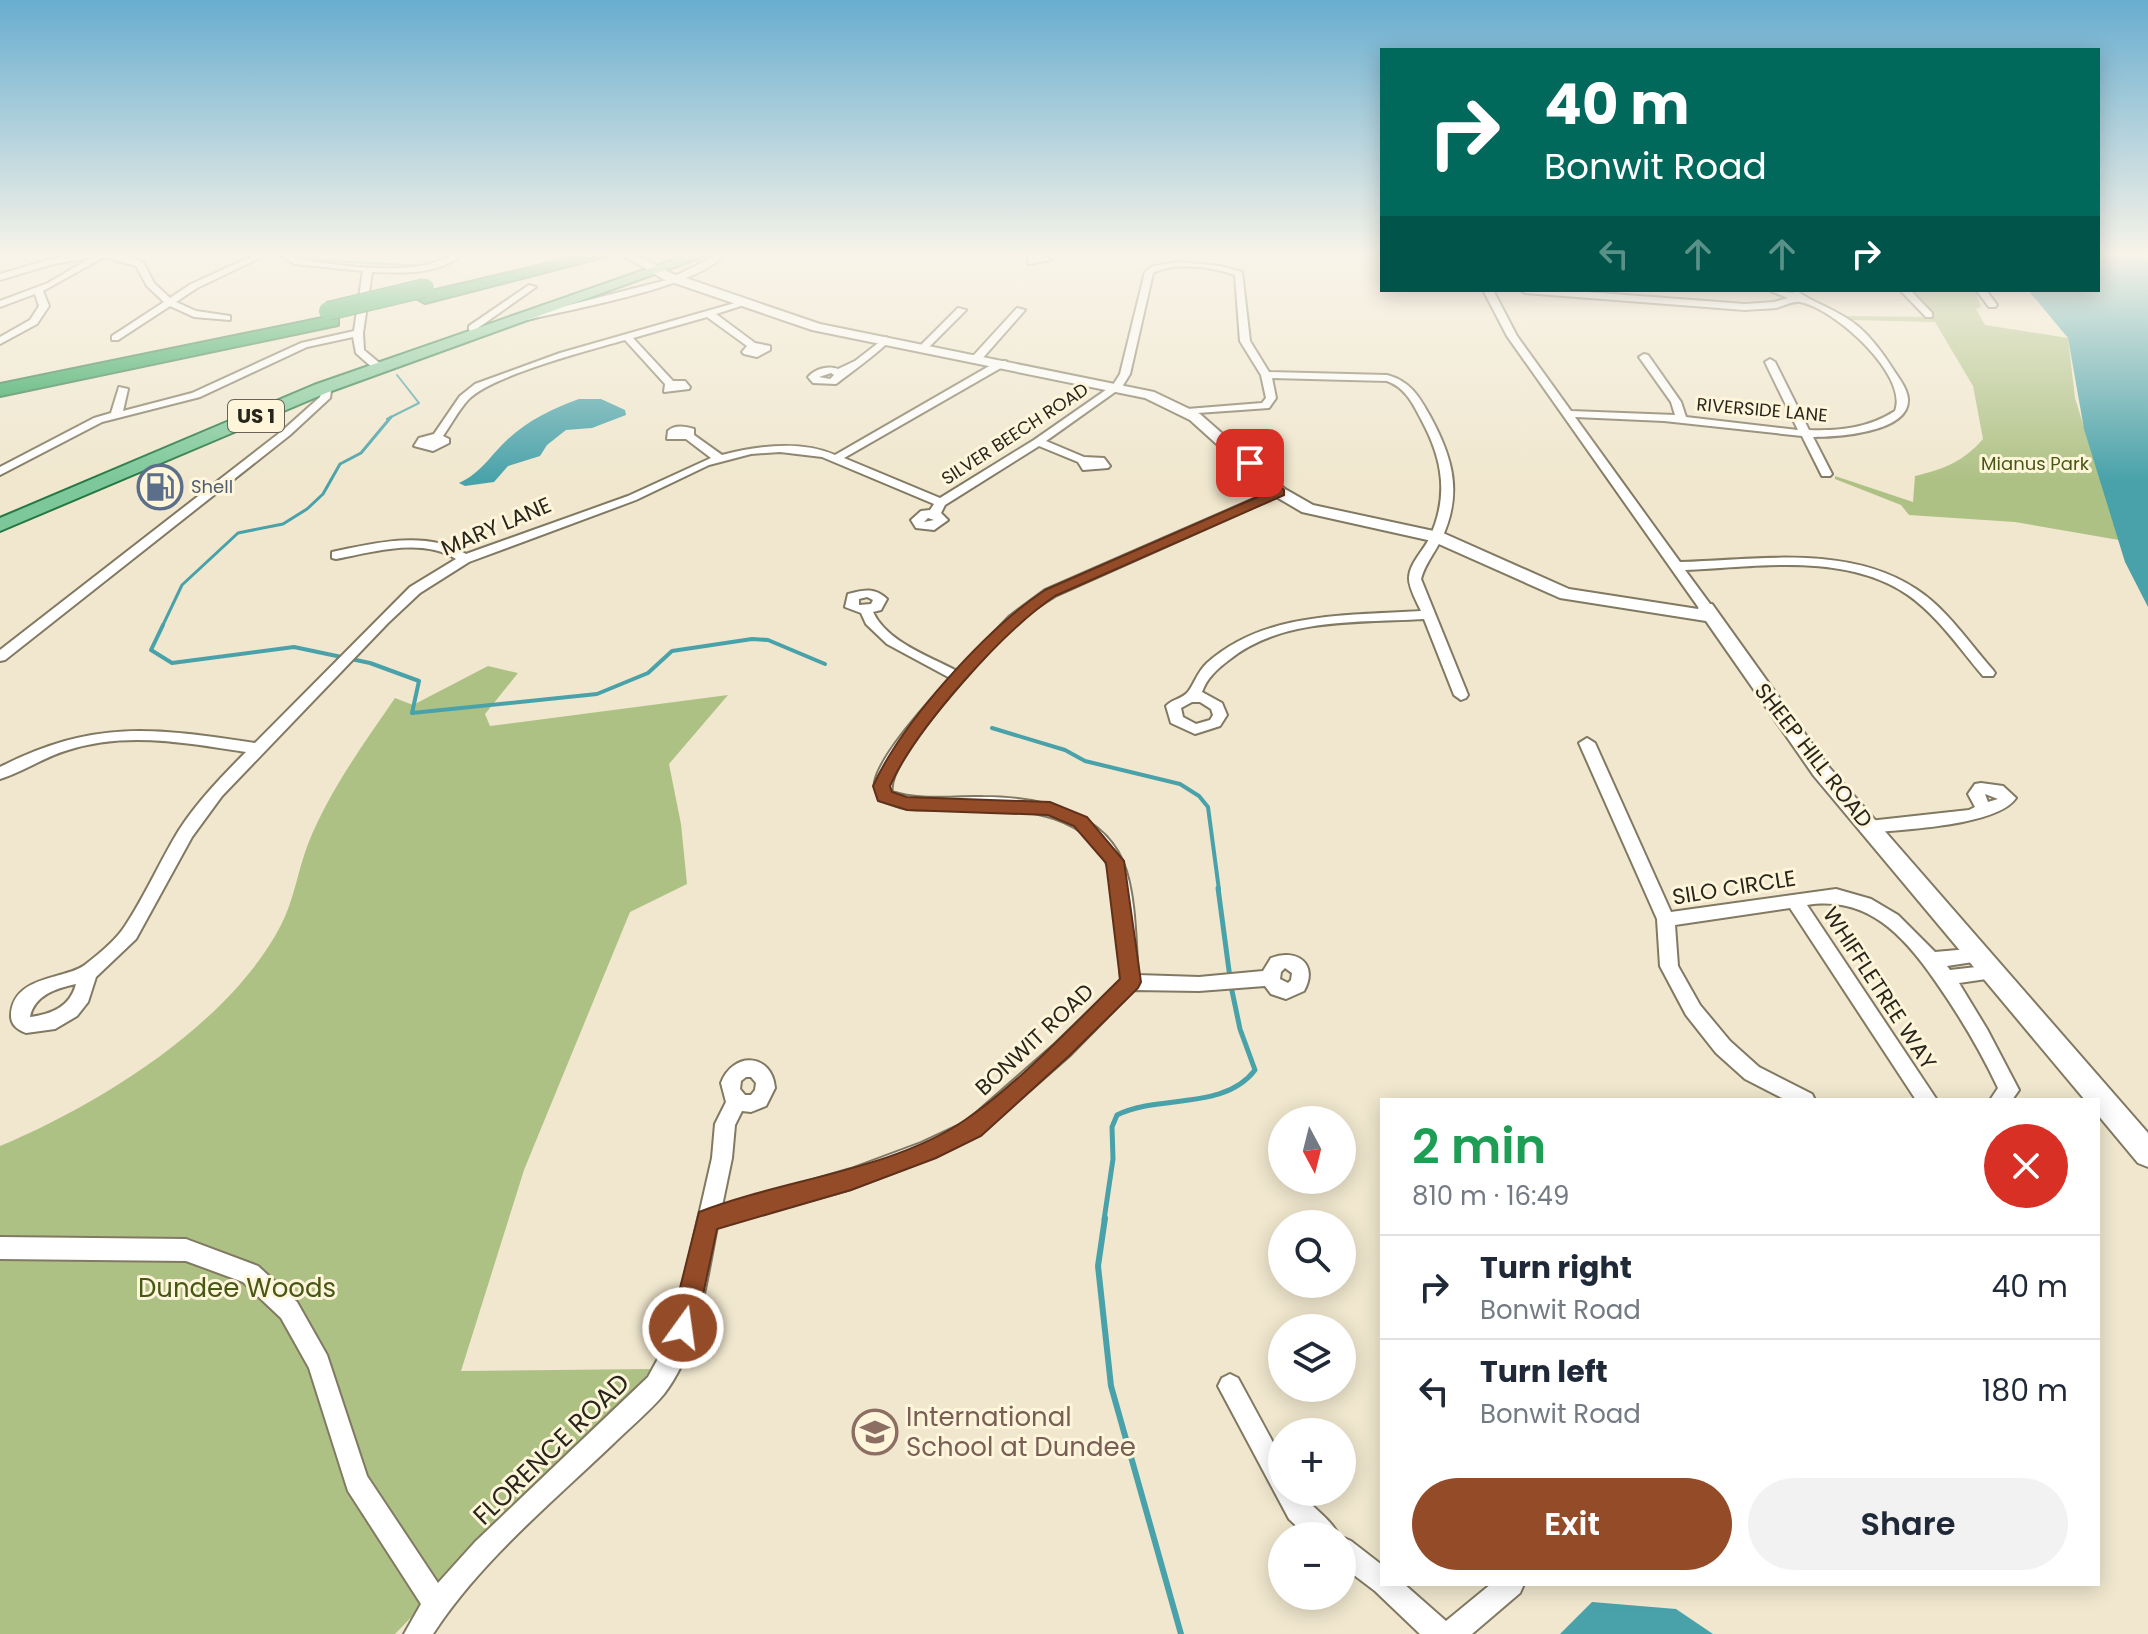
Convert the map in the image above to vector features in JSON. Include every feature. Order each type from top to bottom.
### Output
[{"type":"highway","points":[[0,378],[265,328]]},
{"type":"highway","points":[[0,390],[275,328]]},
{"type":"main road","name":"US 1","points":[[0,525],[320,389],[492,328]]},
{"type":"street","points":[[0,341],[20,328]]},
{"type":"street","points":[[115,338],[129,328]]},
{"type":"street","points":[[359,328],[361,355],[379,368]]},
{"type":"street","points":[[472,328],[479,333]]},
{"type":"street","points":[[437,437],[464,398],[479,386],[563,355],[660,328]]},
{"type":"street","points":[[729,328],[752,345]]},
{"type":"street","points":[[824,328],[1117,387],[1159,399],[1187,412],[1234,448],[1279,492],[1296,504],[1324,515],[1437,537],[1556,591],[1586,599],[1655,607],[1706,607]]},
{"type":"street","points":[[924,347],[943,328]]},
{"type":"street","points":[[977,358],[1004,328]]},
{"type":"street","points":[[1117,387],[1125,374],[1136,328]]},
{"type":"street","points":[[1187,412],[1269,405],[1271,398],[1266,375],[1245,341],[1244,328]]},
{"type":"street","name":"SHEEP HILL ROAD","points":[[1507,328],[1678,566],[1798,742],[2148,1154]]},
{"type":"street","name":"RIVERSIDE LANE","points":[[1568,414],[1681,419],[1805,432],[1870,429],[1896,416],[1903,401],[1888,368],[1858,328]]},
{"type":"street","points":[[0,472],[79,429],[116,415],[196,395],[304,345],[358,333]]},
{"type":"street","points":[[627,337],[670,384]]},
{"type":"street","points":[[839,373],[859,363],[886,340]]},
{"type":"street","points":[[1644,357],[1676,402],[1681,419]]},
{"type":"street","points":[[1770,362],[1826,474]]},
{"type":"street","points":[[837,458],[1002,363]]},
{"type":"street","points":[[1266,375],[1378,377],[1394,379],[1407,387],[1449,464],[1450,479],[1437,537],[1417,564],[1415,579],[1461,695]]},
{"type":"street","name":"SILVER BEECH ROAD","points":[[938,508],[1117,387]]},
{"type":"street","points":[[116,415],[123,389]]},
{"type":"street","points":[[0,657],[286,433],[325,398],[327,393],[320,389]]},
{"type":"street","points":[[688,436],[718,458]]},
{"type":"street","points":[[1038,442],[1085,461]]},
{"type":"street","name":"MARY LANE","points":[[88,974],[130,934],[199,813],[257,748],[415,590],[465,559],[632,498],[718,458],[780,449],[837,458],[938,508]]},
{"type":"street","points":[[1270,978],[1130,982],[1115,861],[1081,821],[1050,809],[907,803],[885,796],[882,786],[895,757],[960,678],[1011,622],[1050,593],[1279,492]]},
{"type":"street","points":[[336,555],[416,545],[457,552],[465,559]]},
{"type":"street","points":[[1678,566],[1834,565],[1866,570],[1911,592],[1938,615],[1988,673]]},
{"type":"street","points":[[866,610],[869,621],[886,637],[960,678]]},
{"type":"street","points":[[1194,697],[1195,689],[1217,661],[1266,631],[1428,615]]},
{"type":"street","points":[[0,774],[32,756],[79,739],[124,733],[257,748]]},
{"type":"street","points":[[1587,743],[1666,919]]},
{"type":"street","points":[[1869,827],[1954,818],[1984,809]]},
{"type":"street","name":"SILO CIRCLE","points":[[1801,1098],[1752,1073],[1723,1047],[1693,1010],[1669,966],[1666,919],[1837,896],[1872,906],[1909,935],[1931,960],[1989,1048],[2009,1090],[2002,1098]]},
{"type":"street","name":"WHIFFLETREE WAY","points":[[1795,901],[1926,1098]]},
{"type":"street","points":[[1931,960],[1987,963]]},
{"type":"street","points":[[1943,978],[1987,963]]},
{"type":"street","name":"BONWIT ROAD","points":[[707,1220],[851,1179],[928,1150],[973,1128],[1062,1050],[1130,982]]},
{"type":"street","name":"FLORENCE ROAD","points":[[417,1634],[437,1604],[515,1521],[645,1400],[656,1385],[676,1349],[689,1307],[725,1124],[737,1101]]},
{"type":"street","points":[[0,1248],[186,1250],[250,1274],[289,1310],[319,1363],[357,1482],[437,1604]]},
{"type":"street","points":[[1230,1386],[1268,1458]]},
{"type":"street","points":[[1296,1506],[1311,1522]]},
{"type":"street","points":[[1356,1561],[1380,1580]]},
{"type":"street","points":[[1387,1586],[1440,1634]]},
{"type":"street","points":[[1451,1634],[1509,1586]]},
{"type":"green space","name":"Mianus Park","points":[[1939,328],[2006,328],[2068,338],[2075,398],[2119,540],[2015,522],[1909,515],[1901,505],[1835,479],[1835,476],[1913,502],[1915,476],[1952,464],[1983,439],[1973,386]]},
{"type":"green space","name":"Dundee Woods","points":[[488,666],[518,673],[485,714],[490,726],[728,695],[669,764],[681,824],[687,884],[630,912],[524,1170],[461,1371],[651,1369],[618,1416],[479,1547],[395,1634],[0,1634],[0,1146],[79,1108],[119,1084],[159,1057],[230,995],[259,961],[281,925],[308,844],[326,805],[395,698],[413,705]]},
{"type":"water","points":[[2060,328],[2148,328],[2148,607],[2125,562],[2084,429],[2068,338]]},
{"type":"water","points":[[579,399],[601,399],[625,410],[626,415],[592,428],[566,430],[547,445],[540,456],[508,466],[494,482],[465,486],[459,483],[479,469],[523,427]]},
{"type":"water","points":[[1592,1602],[1676,1609],[1713,1634],[1560,1634]]},
{"type":"waterway","points":[[391,417],[419,403],[397,375]]},
{"type":"waterway","points":[[162,627],[182,585],[238,533],[283,524],[307,509],[323,494],[340,464],[361,453],[391,417]]},
{"type":"waterway","points":[[387,419],[391,417]]},
{"type":"waterway","points":[[163,625],[151,650],[172,663],[294,647],[370,663],[419,681],[412,713],[597,694],[648,673],[672,651],[752,639],[768,640],[825,664]]},
{"type":"waterway","points":[[992,728],[1065,750],[1085,761],[1180,784],[1199,796],[1208,807],[1219,890]]},
{"type":"waterway","points":[[1218,888],[1230,978]]},
{"type":"waterway","points":[[1104,1220],[1113,1159],[1112,1127],[1117,1115],[1152,1105],[1209,1097],[1242,1083],[1255,1070],[1240,1029],[1231,986]]},
{"type":"waterway","points":[[1105,1218],[1098,1266],[1111,1386],[1181,1634]]},
{"type":"place","name":"Shell","points":[[160,487]]},
{"type":"place","name":"International School at Dundee","points":[[875,1432]]},
{"type":"route","points":[[683,1328],[707,1220],[851,1179],[928,1150],[973,1128],[1062,1050],[1130,982],[1115,861],[1081,821],[1050,809],[907,803],[885,796],[882,786],[895,757],[960,678],[1011,622],[1029,607],[1050,593],[1170,543],[1279,492],[1250,463]]}]
